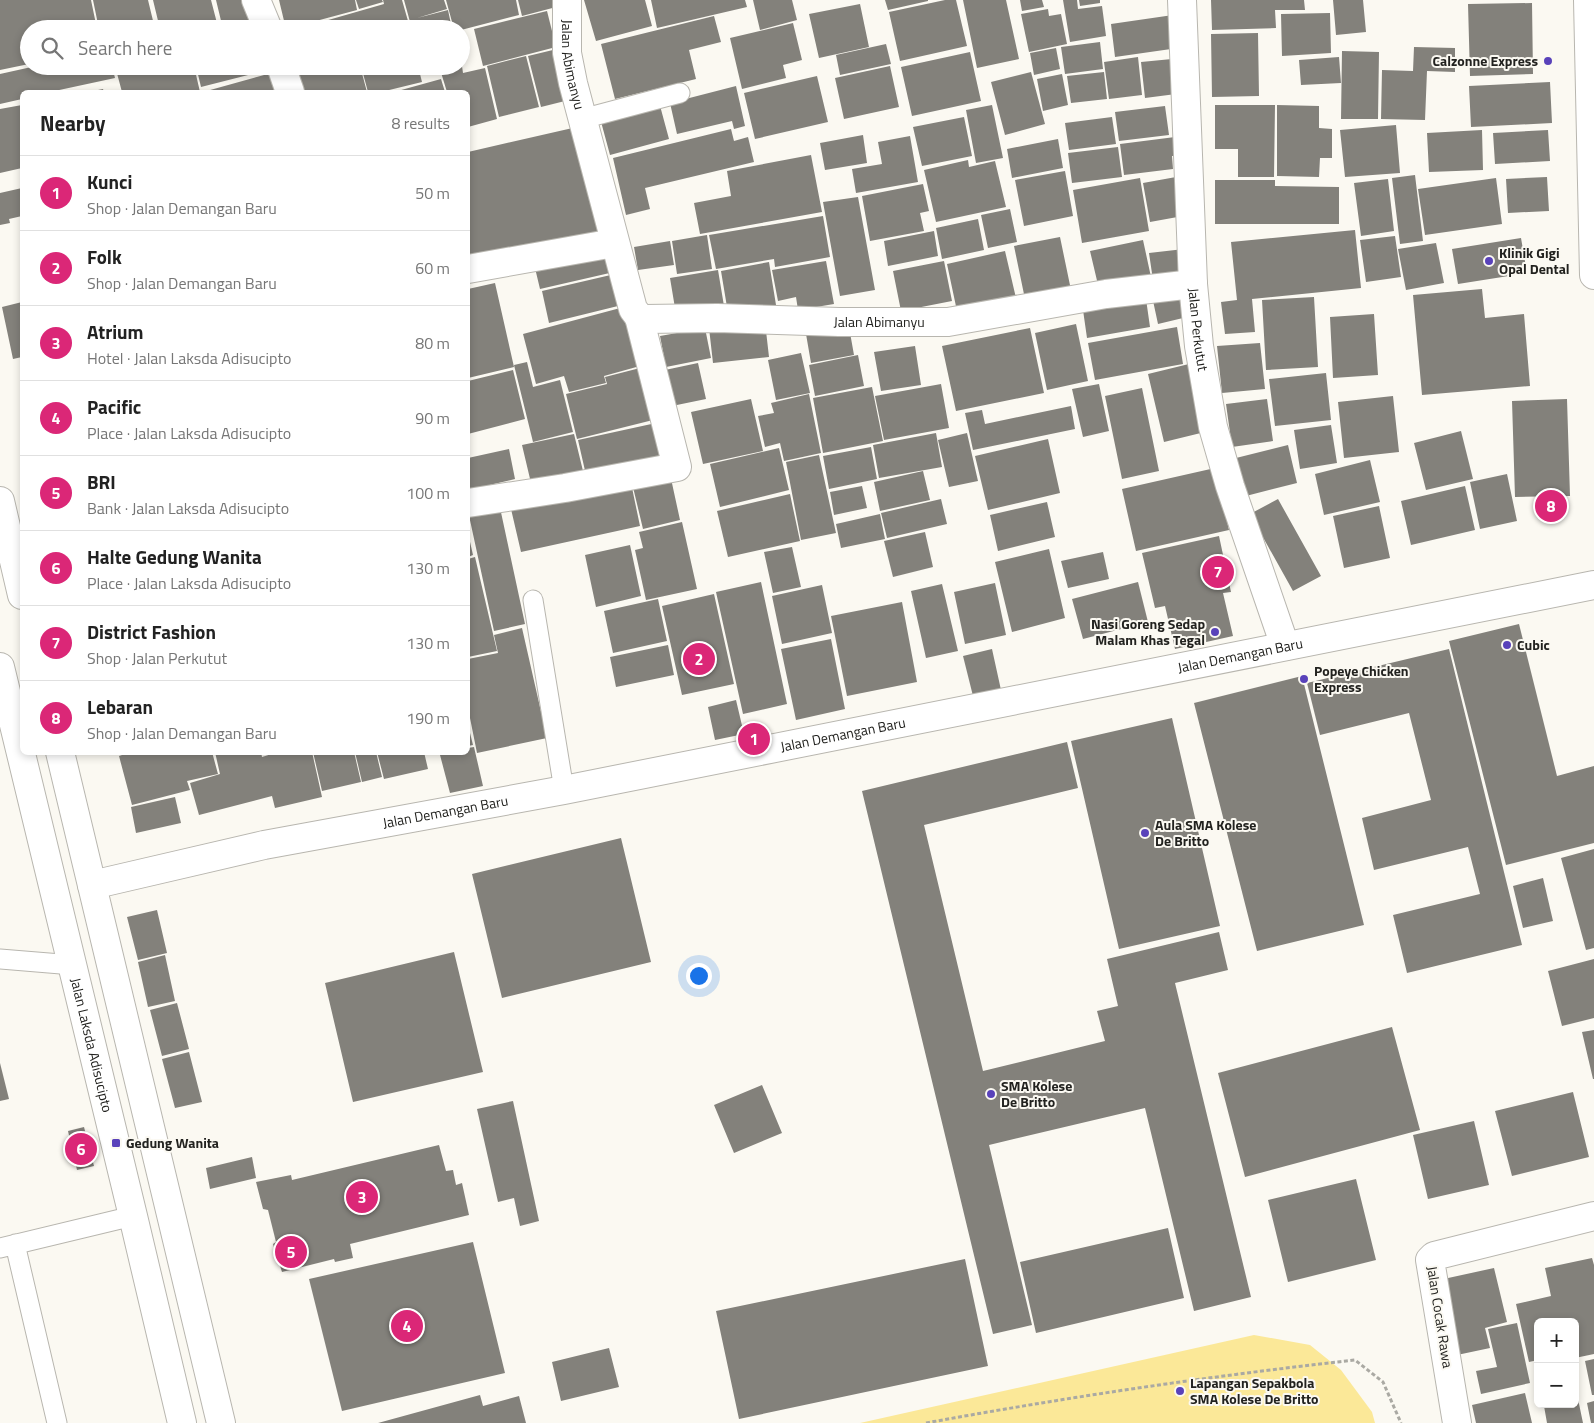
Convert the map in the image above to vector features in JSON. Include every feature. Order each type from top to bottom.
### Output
[{"type":"street","points":[[256,0],[264,20]]},
{"type":"street","name":"Jalan Abimanyu","points":[[567,0],[567,52],[573,83],[632,309],[639,317],[645,319],[717,318],[839,322],[948,322],[1106,294],[1193,284]]},
{"type":"street","name":"Jalan Perkutut","points":[[1182,0],[1193,284],[1199,346],[1214,427],[1230,486],[1285,646]]},
{"type":"street","points":[[1588,0],[1593,159],[1594,275]]},
{"type":"street","points":[[284,75],[289,90]]},
{"type":"street","points":[[470,269],[614,243]]},
{"type":"street","points":[[470,504],[677,467],[639,317]]},
{"type":"street","points":[[0,500],[20,586]]},
{"type":"street","name":"Jalan Demangan Baru","points":[[92,885],[264,845],[564,790],[1594,585]]},
{"type":"street","name":"Jalan Laksda Adisucipto","points":[[0,667],[5,709],[73,965],[182,1423]]},
{"type":"street","points":[[61,755],[221,1423]]},
{"type":"street","name":"Jalan Cocak Rawa","points":[[1457,1423],[1430,1260],[1434,1256],[1594,1216]]},
{"type":"lane","points":[[582,119],[680,93]]},
{"type":"lane","points":[[533,600],[564,790]]},
{"type":"lane","points":[[0,959],[73,965]]},
{"type":"lane","points":[[57,1423],[8,1246],[133,1216]]},
{"type":"path","points":[[926,1423],[1049,1401],[1269,1370],[1355,1360],[1382,1382],[1401,1423]]},
{"type":"shaded area","name":"Lapangan Sepakbola SMA Kolese De Britto","points":[[1254,1335],[1310,1345],[1341,1370],[1372,1412],[1375,1423],[860,1423]]},
{"type":"building","points":[[0,0],[91,0],[95,20],[20,20],[20,66],[0,70]]},
{"type":"building","points":[[93,0],[148,0],[153,20],[97,20]]},
{"type":"building","points":[[153,0],[211,0],[216,20],[158,20]]},
{"type":"building","points":[[216,0],[250,0],[255,20],[221,20]]},
{"type":"building","points":[[279,0],[355,0],[357,10],[320,20],[284,20]]},
{"type":"building","points":[[356,0],[382,0],[383,2],[359,9]]},
{"type":"building","points":[[383,0],[402,0],[408,20],[328,20],[384,4]]},
{"type":"building","points":[[404,0],[444,0],[447,9],[417,18],[448,10],[450,20],[410,20]]},
{"type":"building","points":[[446,0],[516,0],[519,15],[470,28],[470,20],[452,20]]},
{"type":"building","points":[[518,0],[558,0],[560,6],[522,16]]},
{"type":"building","points":[[584,0],[645,0],[652,26],[596,41]]},
{"type":"building","points":[[651,0],[745,0],[747,7],[657,28]]},
{"type":"building","points":[[753,0],[792,0],[797,20],[760,30]]},
{"type":"building","points":[[885,0],[928,0],[928,1],[888,10]]},
{"type":"building","points":[[945,0],[956,0],[967,46],[900,61],[889,12]]},
{"type":"building","points":[[963,0],[1006,0],[1019,59],[977,68]]},
{"type":"building","points":[[1020,0],[1042,0],[1044,7],[1022,11]]},
{"type":"building","points":[[1063,0],[1077,0],[1078,9],[1102,6],[1106,36],[1070,42]]},
{"type":"building","points":[[1079,0],[1100,0],[1100,3],[1080,6]]},
{"type":"building","points":[[1211,0],[1304,0],[1305,10],[1275,10],[1276,28],[1212,30]]},
{"type":"building","points":[[1333,0],[1363,0],[1366,32],[1336,35]]},
{"type":"building","points":[[1532,3],[1533,74],[1470,76],[1468,4]]},
{"type":"building","points":[[860,4],[869,47],[819,58],[809,14]]},
{"type":"building","points":[[1048,9],[1049,16],[1061,14],[1067,44],[1029,52],[1021,14]]},
{"type":"building","points":[[547,11],[556,47],[483,66],[474,29]]},
{"type":"building","points":[[1330,13],[1331,53],[1282,56],[1281,14]]},
{"type":"building","points":[[1173,15],[1178,48],[1115,57],[1111,24]]},
{"type":"building","points":[[714,16],[721,42],[689,50],[696,79],[615,99],[601,44]]},
{"type":"building","points":[[793,23],[802,60],[783,65],[786,78],[742,89],[730,38]]},
{"type":"building","points":[[1258,33],[1259,96],[1212,97],[1211,34]]},
{"type":"building","points":[[1100,42],[1103,69],[1065,74],[1061,47]]},
{"type":"building","points":[[886,44],[891,64],[840,75],[836,55]]},
{"type":"building","points":[[1414,47],[1455,48],[1455,72],[1427,71],[1425,120],[1381,119],[1382,70],[1413,71]]},
{"type":"building","points":[[1056,48],[1060,69],[1034,75],[1030,53]]},
{"type":"building","points":[[557,49],[569,100],[541,107],[528,56]]},
{"type":"building","points":[[1342,51],[1379,52],[1378,119],[1341,119]]},
{"type":"building","points":[[970,52],[981,101],[912,116],[901,67]]},
{"type":"building","points":[[526,56],[539,107],[499,117],[487,66]]},
{"type":"building","points":[[1138,57],[1142,95],[1109,99],[1104,62]]},
{"type":"building","points":[[1339,57],[1341,83],[1301,85],[1299,60]]},
{"type":"building","points":[[1172,59],[1176,94],[1145,98],[1141,62]]},
{"type":"building","points":[[890,66],[899,107],[844,119],[835,78]]},
{"type":"building","points":[[485,68],[497,119],[470,126],[470,90],[446,90],[442,75],[470,75],[470,71]]},
{"type":"building","points":[[20,70],[20,75],[114,75],[115,78],[59,90],[20,90],[20,99],[0,104],[0,74]]},
{"type":"building","points":[[1031,72],[1045,124],[1005,135],[991,82]]},
{"type":"building","points":[[1104,72],[1107,99],[1071,103],[1067,76]]},
{"type":"building","points":[[1062,74],[1068,105],[1043,111],[1037,79]]},
{"type":"building","points":[[117,75],[196,75],[200,90],[121,90]]},
{"type":"building","points":[[198,75],[248,75],[201,87]]},
{"type":"building","points":[[264,75],[276,75],[280,90],[210,90]]},
{"type":"building","points":[[299,75],[362,75],[366,90],[303,90]]},
{"type":"building","points":[[363,75],[420,75],[422,82],[389,90],[367,90]]},
{"type":"building","points":[[817,76],[828,122],[755,139],[744,93]]},
{"type":"building","points":[[441,79],[444,90],[401,90]]},
{"type":"building","points":[[1550,82],[1552,123],[1471,127],[1469,86]]},
{"type":"building","points":[[736,86],[745,126],[734,129],[732,121],[677,134],[670,103]]},
{"type":"building","points":[[659,102],[669,139],[610,155],[600,118]]},
{"type":"building","points":[[20,105],[20,168],[0,173],[0,109]]},
{"type":"building","points":[[992,105],[1003,158],[976,163],[966,110]]},
{"type":"building","points":[[1215,105],[1275,105],[1274,177],[1238,177],[1238,149],[1215,149]]},
{"type":"building","points":[[1277,105],[1319,106],[1319,128],[1332,129],[1332,158],[1320,158],[1319,177],[1277,176]]},
{"type":"building","points":[[1165,106],[1169,135],[1119,141],[1115,112]]},
{"type":"building","points":[[964,117],[972,156],[922,166],[913,127]]},
{"type":"building","points":[[1112,117],[1116,144],[1069,150],[1065,123]]},
{"type":"building","points":[[1396,125],[1400,173],[1345,177],[1340,130]]},
{"type":"building","points":[[577,127],[601,232],[470,262],[470,152]]},
{"type":"building","points":[[731,129],[734,141],[748,137],[754,162],[645,188],[650,209],[626,215],[613,158]]},
{"type":"building","points":[[1482,130],[1483,170],[1429,172],[1427,133]]},
{"type":"building","points":[[1548,130],[1550,161],[1495,164],[1493,133]]},
{"type":"building","points":[[863,135],[867,163],[825,170],[820,143]]},
{"type":"building","points":[[910,136],[918,182],[856,193],[852,169],[882,164],[878,142]]},
{"type":"building","points":[[1183,136],[1185,155],[1172,156],[1173,169],[1124,175],[1120,144]]},
{"type":"building","points":[[1058,139],[1063,168],[1012,178],[1007,149]]},
{"type":"building","points":[[1118,147],[1122,177],[1072,183],[1068,153]]},
{"type":"building","points":[[811,155],[822,212],[700,234],[694,203],[731,196],[727,171]]},
{"type":"building","points":[[968,160],[969,167],[995,161],[1006,207],[936,222],[924,170]]},
{"type":"building","points":[[1065,171],[1073,216],[1024,226],[1015,180]]},
{"type":"building","points":[[1415,175],[1423,241],[1400,244],[1392,178]]},
{"type":"building","points":[[1176,177],[1183,216],[1150,222],[1143,183]]},
{"type":"building","points":[[1547,177],[1549,211],[1508,213],[1506,179]]},
{"type":"building","points":[[1140,178],[1149,231],[1082,243],[1073,190]]},
{"type":"building","points":[[1496,178],[1502,224],[1425,235],[1418,189]]},
{"type":"building","points":[[1388,179],[1394,231],[1361,236],[1354,183]]},
{"type":"building","points":[[1215,180],[1275,180],[1275,186],[1339,187],[1339,224],[1215,224]]},
{"type":"building","points":[[923,184],[929,211],[920,213],[924,231],[870,241],[862,196]]},
{"type":"building","points":[[20,188],[20,216],[9,219],[10,223],[0,225],[0,193]]},
{"type":"building","points":[[858,197],[875,290],[840,296],[823,202]]},
{"type":"building","points":[[1010,209],[1017,242],[988,248],[981,215]]},
{"type":"building","points":[[823,216],[830,257],[775,267],[774,259],[716,269],[709,235]]},
{"type":"building","points":[[978,219],[984,250],[942,259],[936,228]]},
{"type":"building","points":[[1355,230],[1361,288],[1252,299],[1255,332],[1225,334],[1221,302],[1237,300],[1231,242]]},
{"type":"building","points":[[934,231],[938,256],[888,266],[884,241]]},
{"type":"building","points":[[707,235],[712,269],[677,274],[672,241]]},
{"type":"building","points":[[1395,236],[1401,277],[1366,282],[1360,240]]},
{"type":"building","points":[[1060,237],[1071,290],[1025,299],[1014,246]]},
{"type":"building","name":"Klinik Gigi Opal Dental","points":[[1521,238],[1527,273],[1458,284],[1452,249]]},
{"type":"building","points":[[1143,240],[1151,277],[1099,289],[1090,251]]},
{"type":"building","points":[[670,241],[674,265],[638,270],[634,247]]},
{"type":"building","points":[[1436,243],[1444,283],[1406,290],[1398,249]]},
{"type":"building","points":[[1184,249],[1188,276],[1153,280],[1149,253]]},
{"type":"building","points":[[609,251],[614,272],[540,289],[535,268]]},
{"type":"building","points":[[1005,251],[1016,298],[957,311],[947,264]]},
{"type":"building","points":[[826,261],[834,304],[798,310],[796,297],[778,301],[772,270]]},
{"type":"building","points":[[944,261],[952,301],[901,311],[893,271]]},
{"type":"building","points":[[769,262],[776,305],[728,313],[721,271]]},
{"type":"building","points":[[718,270],[724,306],[676,314],[670,278]]},
{"type":"building","points":[[615,274],[622,305],[549,323],[542,291]]},
{"type":"building","points":[[495,283],[514,367],[470,378],[470,289]]},
{"type":"building","points":[[1482,289],[1485,318],[1524,314],[1530,386],[1422,395],[1413,295]]},
{"type":"building","points":[[1178,291],[1183,318],[1158,324],[1152,296]]},
{"type":"building","points":[[1314,297],[1318,367],[1266,370],[1262,300]]},
{"type":"building","points":[[1146,299],[1150,327],[1087,338],[1083,310]]},
{"type":"building","points":[[20,302],[20,357],[13,359],[2,307]]},
{"type":"building","points":[[624,307],[640,366],[604,376],[606,383],[569,392],[564,376],[536,384],[523,334]]},
{"type":"building","points":[[1374,314],[1378,375],[1333,378],[1330,317]]},
{"type":"building","points":[[765,322],[769,357],[713,363],[709,328]]},
{"type":"building","points":[[1076,324],[1088,381],[1047,390],[1035,333]]},
{"type":"building","points":[[849,327],[854,355],[811,363],[806,334]]},
{"type":"building","points":[[1177,327],[1183,364],[1095,380],[1088,343]]},
{"type":"building","points":[[705,328],[711,358],[666,367],[660,336]]},
{"type":"building","points":[[1030,328],[1044,393],[956,411],[942,346]]},
{"type":"building","points":[[1260,343],[1265,389],[1222,393],[1217,346]]},
{"type":"building","points":[[915,346],[921,385],[881,391],[874,352]]},
{"type":"building","points":[[801,353],[810,393],[776,400],[768,360]]},
{"type":"building","points":[[858,355],[864,386],[815,396],[809,365]]},
{"type":"building","points":[[527,362],[533,387],[560,380],[573,432],[533,442],[514,365]]},
{"type":"building","points":[[698,363],[706,399],[672,406],[665,370]]},
{"type":"building","points":[[1193,363],[1209,431],[1164,442],[1148,374]]},
{"type":"building","points":[[640,368],[653,420],[577,439],[566,394],[607,384],[605,377]]},
{"type":"building","points":[[513,370],[525,419],[470,433],[470,381]]},
{"type":"building","points":[[1326,373],[1331,420],[1275,426],[1269,379]]},
{"type":"building","points":[[941,384],[949,428],[884,440],[875,396]]},
{"type":"building","points":[[1099,384],[1109,431],[1083,437],[1072,389]]},
{"type":"building","points":[[872,387],[883,441],[823,453],[813,398]]},
{"type":"building","points":[[1142,388],[1159,471],[1122,479],[1105,396]]},
{"type":"building","points":[[809,394],[821,453],[784,461],[780,443],[765,447],[758,416],[774,413],[771,403]]},
{"type":"building","points":[[1393,396],[1399,452],[1344,458],[1338,402]]},
{"type":"building","points":[[751,399],[763,451],[703,464],[691,412]]},
{"type":"building","points":[[1267,399],[1273,441],[1232,447],[1226,404]]},
{"type":"building","points":[[1567,399],[1570,496],[1515,497],[1512,401]]},
{"type":"building","points":[[1071,406],[1075,429],[973,450],[965,413],[982,410],[985,424]]},
{"type":"building","points":[[656,423],[664,458],[586,475],[578,440]]},
{"type":"building","points":[[1331,425],[1337,463],[1300,469],[1294,430]]},
{"type":"building","points":[[1461,431],[1473,479],[1426,490],[1414,443]]},
{"type":"building","points":[[936,433],[942,467],[879,478],[873,445]]},
{"type":"building","points":[[967,433],[978,481],[949,487],[938,440]]},
{"type":"building","points":[[574,434],[583,471],[531,483],[522,445]]},
{"type":"building","points":[[1048,439],[1060,493],[988,510],[975,456]]},
{"type":"building","points":[[1288,445],[1297,483],[1242,497],[1232,459]]},
{"type":"building","points":[[871,447],[877,479],[829,489],[823,456]]},
{"type":"building","points":[[779,448],[789,490],[720,507],[710,464]]},
{"type":"building","points":[[509,449],[515,479],[470,490],[470,458]]},
{"type":"building","points":[[819,455],[836,533],[801,540],[786,462]]},
{"type":"building","points":[[1370,460],[1380,502],[1324,515],[1315,474]]},
{"type":"building","points":[[1215,468],[1229,530],[1136,551],[1122,489]]},
{"type":"building","points":[[923,471],[930,500],[880,511],[874,482]]},
{"type":"building","points":[[670,474],[680,520],[643,529],[632,483]]},
{"type":"building","points":[[1507,474],[1517,521],[1480,529],[1470,482]]},
{"type":"building","points":[[631,483],[640,526],[521,552],[511,509]]},
{"type":"building","points":[[862,486],[867,508],[834,515],[830,492]]},
{"type":"building","points":[[1465,486],[1475,530],[1411,545],[1401,501]]},
{"type":"building","points":[[790,494],[800,541],[728,557],[717,511]]},
{"type":"building","points":[[941,499],[947,524],[887,538],[881,513]]},
{"type":"building","points":[[1278,499],[1321,576],[1293,591],[1250,514]]},
{"type":"building","points":[[1047,502],[1055,537],[998,551],[990,515]]},
{"type":"building","points":[[499,503],[525,624],[494,631],[470,520],[470,510]]},
{"type":"building","points":[[1379,506],[1390,558],[1344,568],[1333,516]]},
{"type":"building","points":[[880,514],[885,539],[841,548],[836,524]]},
{"type":"building","points":[[682,522],[697,589],[646,600],[635,550],[643,548],[639,532]]},
{"type":"building","points":[[925,532],[933,567],[893,577],[884,541]]},
{"type":"building","points":[[1219,536],[1231,592],[1223,593],[1233,636],[1175,649],[1165,606],[1155,608],[1142,553]]},
{"type":"building","points":[[470,542],[473,555],[470,556]]},
{"type":"building","points":[[630,545],[641,596],[596,607],[585,555]]},
{"type":"building","points":[[792,547],[801,587],[773,593],[764,552]]},
{"type":"building","points":[[1049,549],[1065,618],[1012,632],[995,562]]},
{"type":"building","points":[[1103,552],[1109,579],[1068,588],[1061,561]]},
{"type":"building","points":[[475,557],[497,651],[470,657],[470,558]]},
{"type":"building","points":[[761,582],[787,704],[743,714],[716,592]]},
{"type":"building","points":[[1138,582],[1148,622],[1083,639],[1072,599]]},
{"type":"building","points":[[995,583],[1006,635],[965,644],[954,592]]},
{"type":"building","points":[[942,584],[958,651],[926,658],[911,591]]},
{"type":"building","points":[[822,585],[832,633],[782,644],[772,596]]},
{"type":"building","points":[[714,594],[734,684],[682,695],[662,606]]},
{"type":"building","points":[[658,599],[667,641],[613,653],[604,611]]},
{"type":"building","points":[[902,602],[917,682],[847,696],[831,616]]},
{"type":"building","points":[[1519,624],[1557,776],[1594,766],[1594,843],[1506,865],[1449,641]]},
{"type":"building","points":[[522,628],[547,738],[477,753],[470,718],[470,659],[498,653],[494,635]]},
{"type":"building","points":[[831,639],[845,709],[796,720],[781,649]]},
{"type":"building","points":[[668,645],[674,675],[616,687],[610,657]]},
{"type":"building","points":[[992,649],[1001,690],[973,696],[963,656]]},
{"type":"building","points":[[1449,649],[1522,945],[1407,973],[1393,915],[1480,894],[1468,847],[1374,870],[1362,818],[1431,800],[1409,713],[1320,735],[1307,683]]},
{"type":"building","points":[[1302,676],[1364,925],[1257,951],[1194,703]]},
{"type":"building","points":[[736,700],[744,734],[715,740],[708,707]]},
{"type":"building","name":"Aula SMA Kolese De Britto","points":[[1172,718],[1220,926],[1119,949],[1071,741]]},
{"type":"building","points":[[470,733],[473,745],[470,746]]},
{"type":"building","points":[[1067,742],[1078,788],[924,825],[983,1071],[1105,1041],[1097,1011],[1118,1006],[1107,959],[1219,932],[1228,970],[1175,983],[1251,1297],[1194,1311],[1145,1108],[989,1145],[1032,1325],[993,1334],[862,791]]},
{"type":"building","points":[[474,747],[483,786],[450,793],[440,755],[470,755],[470,748]]},
{"type":"building","points":[[213,755],[218,774],[187,781],[190,790],[132,805],[119,756]]},
{"type":"building","points":[[216,755],[262,755],[262,757],[268,755],[313,755],[322,797],[275,808],[272,796],[199,815],[190,783],[220,774]]},
{"type":"building","points":[[314,755],[355,755],[361,782],[322,791]]},
{"type":"building","points":[[356,755],[377,755],[382,777],[362,782]]},
{"type":"building","points":[[378,755],[425,755],[428,769],[384,779]]},
{"type":"building","points":[[175,797],[181,823],[136,833],[131,807]]},
{"type":"building","points":[[621,838],[651,962],[502,998],[472,874]]},
{"type":"building","points":[[1594,849],[1594,948],[1586,950],[1561,858]]},
{"type":"building","points":[[1543,878],[1553,921],[1523,928],[1513,886]]},
{"type":"building","points":[[157,910],[167,953],[138,960],[127,917]]},
{"type":"building","points":[[454,952],[483,1072],[353,1102],[325,983]]},
{"type":"building","points":[[165,955],[175,1001],[148,1007],[138,962]]},
{"type":"building","points":[[1594,959],[1594,1018],[1562,1026],[1548,971]]},
{"type":"building","points":[[177,1003],[189,1049],[162,1056],[150,1010]]},
{"type":"building","points":[[1392,1027],[1420,1130],[1245,1177],[1218,1073]]},
{"type":"building","points":[[1594,1030],[1594,1079],[1593,1079],[1582,1032]]},
{"type":"building","points":[[189,1052],[202,1102],[175,1108],[162,1059]]},
{"type":"building","points":[[0,1063],[9,1099],[0,1101]]},
{"type":"building","points":[[762,1085],[782,1133],[734,1153],[714,1105]]},
{"type":"building","points":[[1573,1092],[1589,1157],[1512,1176],[1495,1111]]},
{"type":"building","points":[[513,1101],[539,1221],[520,1226],[514,1198],[498,1202],[477,1109]]},
{"type":"building","points":[[1474,1121],[1489,1185],[1428,1199],[1413,1135]]},
{"type":"building","points":[[84,1127],[94,1166],[77,1170],[68,1131]]},
{"type":"building","points":[[439,1145],[446,1171],[453,1170],[456,1185],[462,1183],[469,1215],[350,1244],[353,1258],[335,1262],[334,1259],[282,1272],[273,1244],[276,1242],[268,1210],[263,1209],[256,1182],[291,1175],[292,1180]]},
{"type":"building","points":[[252,1157],[256,1178],[210,1189],[206,1168]]},
{"type":"building","points":[[1356,1179],[1376,1260],[1288,1282],[1268,1200]]},
{"type":"building","points":[[1168,1228],[1184,1298],[1036,1333],[1020,1262]]},
{"type":"building","points":[[473,1242],[505,1373],[342,1411],[309,1279]]},
{"type":"building","points":[[1592,1258],[1594,1265],[1594,1354],[1579,1357],[1579,1318],[1534,1318],[1534,1361],[1529,1362],[1516,1304],[1551,1296],[1545,1268]]},
{"type":"building","points":[[965,1259],[988,1366],[739,1419],[716,1311]]},
{"type":"building","points":[[1494,1268],[1507,1322],[1485,1328],[1490,1348],[1457,1355],[1439,1280]]},
{"type":"building","points":[[1517,1323],[1530,1383],[1481,1394],[1476,1371],[1497,1367],[1488,1329]]},
{"type":"building","points":[[609,1348],[619,1387],[561,1401],[552,1362]]},
{"type":"building","points":[[1594,1359],[1594,1395],[1592,1395],[1585,1361]]},
{"type":"building","points":[[1525,1393],[1532,1423],[1476,1423],[1472,1405]]},
{"type":"building","points":[[480,1395],[483,1406],[519,1396],[526,1423],[378,1423]]},
{"type":"building","points":[[1594,1401],[1594,1423],[1591,1423],[1587,1403]]},
{"type":"building","points":[[1579,1404],[1583,1423],[1547,1423],[1544,1408],[1579,1408]]},
{"type":"place","name":"Calzonne Express","points":[[1548,61]]},
{"type":"place","name":"Klinik Gigi Opal Dental","points":[[1489,261]]},
{"type":"place","name":"Lebaran","points":[[1551,506]]},
{"type":"place","name":"District Fashion","points":[[1218,572]]},
{"type":"place","name":"Nasi Goreng Sedap Malam Khas Tegal","points":[[1215,632]]},
{"type":"place","name":"Cubic","points":[[1507,645]]},
{"type":"place","name":"Folk","points":[[699,659]]},
{"type":"place","name":"Popeye Chicken Express","points":[[1304,679]]},
{"type":"place","name":"Kunci","points":[[754,739]]},
{"type":"place","name":"Aula SMA Kolese De Britto","points":[[1145,833]]},
{"type":"place","name":"SMA Kolese De Britto","points":[[991,1094]]},
{"type":"place","name":"Gedung Wanita","points":[[116,1143]]},
{"type":"place","name":"Halte Gedung Wanita","points":[[81,1149]]},
{"type":"place","name":"Atrium","points":[[362,1197]]},
{"type":"place","name":"BRI","points":[[291,1252]]},
{"type":"place","name":"Pacific","points":[[407,1326]]},
{"type":"place","name":"Lapangan Sepakbola SMA Kolese De Britto","points":[[1180,1391]]}]
